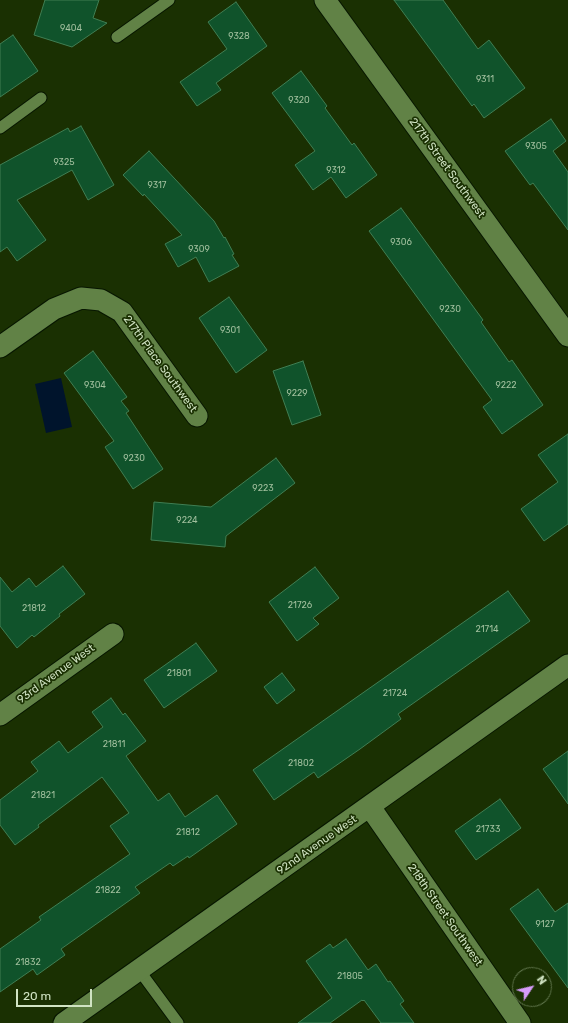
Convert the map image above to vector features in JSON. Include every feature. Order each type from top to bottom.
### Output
[{"type":"street","name":"217th Street Southwest","points":[[325,0],[568,336]]},
{"type":"street","name":"217th Place Southwest","points":[[2,342],[54,309],[82,298],[101,300],[122,312],[197,416]]},
{"type":"street","name":"93rd Avenue West","points":[[0,715],[113,634]]},
{"type":"street","name":"92nd Avenue West","points":[[64,1023],[568,665]]},
{"type":"street","name":"218th Street Southwest","points":[[370,807],[520,1023]]},
{"type":"lane","points":[[117,37],[169,0]]},
{"type":"lane","points":[[0,128],[41,98]]},
{"type":"lane","points":[[139,970],[178,1023]]},
{"type":"water","points":[[61,378],[72,427],[46,433],[35,384]]},
{"type":"building","points":[[45,0],[99,0],[93,18],[107,23],[72,47],[34,35]]},
{"type":"building","points":[[394,0],[443,0],[478,49],[489,40],[525,88],[484,118],[474,104],[472,106]]},
{"type":"building","points":[[236,2],[267,46],[216,83],[221,90],[197,106],[180,82],[227,49],[208,22]]},
{"type":"building","points":[[13,35],[38,71],[0,97],[0,44]]},
{"type":"building","points":[[301,71],[327,106],[325,108],[352,145],[354,143],[377,175],[346,198],[331,177],[313,190],[295,165],[315,151],[272,93]]},
{"type":"building","points":[[551,119],[566,141],[553,151],[568,172],[568,230],[533,183],[530,185],[505,151]]},
{"type":"building","points":[[81,126],[114,185],[88,200],[72,170],[17,200],[46,240],[17,261],[7,247],[0,252],[0,165],[68,128],[70,132]]},
{"type":"building","points":[[149,151],[214,221],[224,238],[225,237],[234,254],[232,255],[239,266],[209,282],[196,257],[178,267],[165,244],[182,235],[144,194],[143,196],[123,175]]},
{"type":"building","points":[[401,208],[483,320],[481,322],[509,362],[512,360],[543,405],[502,434],[483,407],[492,400],[369,231]]},
{"type":"building","points":[[229,297],[267,350],[236,373],[199,318]]},
{"type":"building","points":[[93,351],[127,397],[121,401],[129,411],[126,413],[163,469],[133,489],[105,447],[114,441],[64,373]]},
{"type":"building","points":[[303,361],[321,415],[292,425],[273,371]]},
{"type":"building","points":[[568,434],[568,524],[544,541],[521,509],[558,482],[538,455]]},
{"type":"building","points":[[276,458],[295,483],[226,536],[225,547],[151,540],[154,502],[211,507]]},
{"type":"building","points":[[63,566],[85,594],[59,614],[60,616],[34,637],[32,635],[17,648],[0,626],[0,577],[12,592],[29,578],[36,587]]},
{"type":"building","points":[[315,567],[339,598],[313,618],[319,624],[297,641],[269,602]]},
{"type":"building","points":[[508,591],[530,621],[398,714],[401,719],[360,749],[318,778],[314,772],[274,800],[253,770]]},
{"type":"building","points":[[196,643],[217,671],[164,708],[144,680]]},
{"type":"building","points":[[282,673],[295,690],[277,704],[264,687]]},
{"type":"building","points":[[111,698],[123,715],[125,713],[146,741],[126,756],[158,801],[169,793],[185,817],[217,795],[237,824],[189,858],[188,856],[173,866],[170,863],[135,887],[140,893],[61,949],[65,955],[37,975],[33,969],[0,992],[0,949],[41,920],[39,917],[130,854],[110,826],[129,813],[102,777],[38,825],[39,827],[15,845],[0,825],[0,800],[38,771],[31,762],[59,741],[68,753],[103,727],[92,712]]},
{"type":"building","points":[[568,751],[568,804],[543,769]]},
{"type":"building","points":[[500,799],[521,828],[476,860],[455,831]]},
{"type":"building","points":[[538,889],[555,912],[568,903],[568,988],[510,909]]},
{"type":"building","points":[[346,939],[368,970],[376,964],[388,982],[390,981],[404,1001],[400,1004],[414,1023],[381,1023],[364,1000],[362,1000],[330,1023],[298,1023],[332,998],[306,961],[330,944],[333,948]]}]
